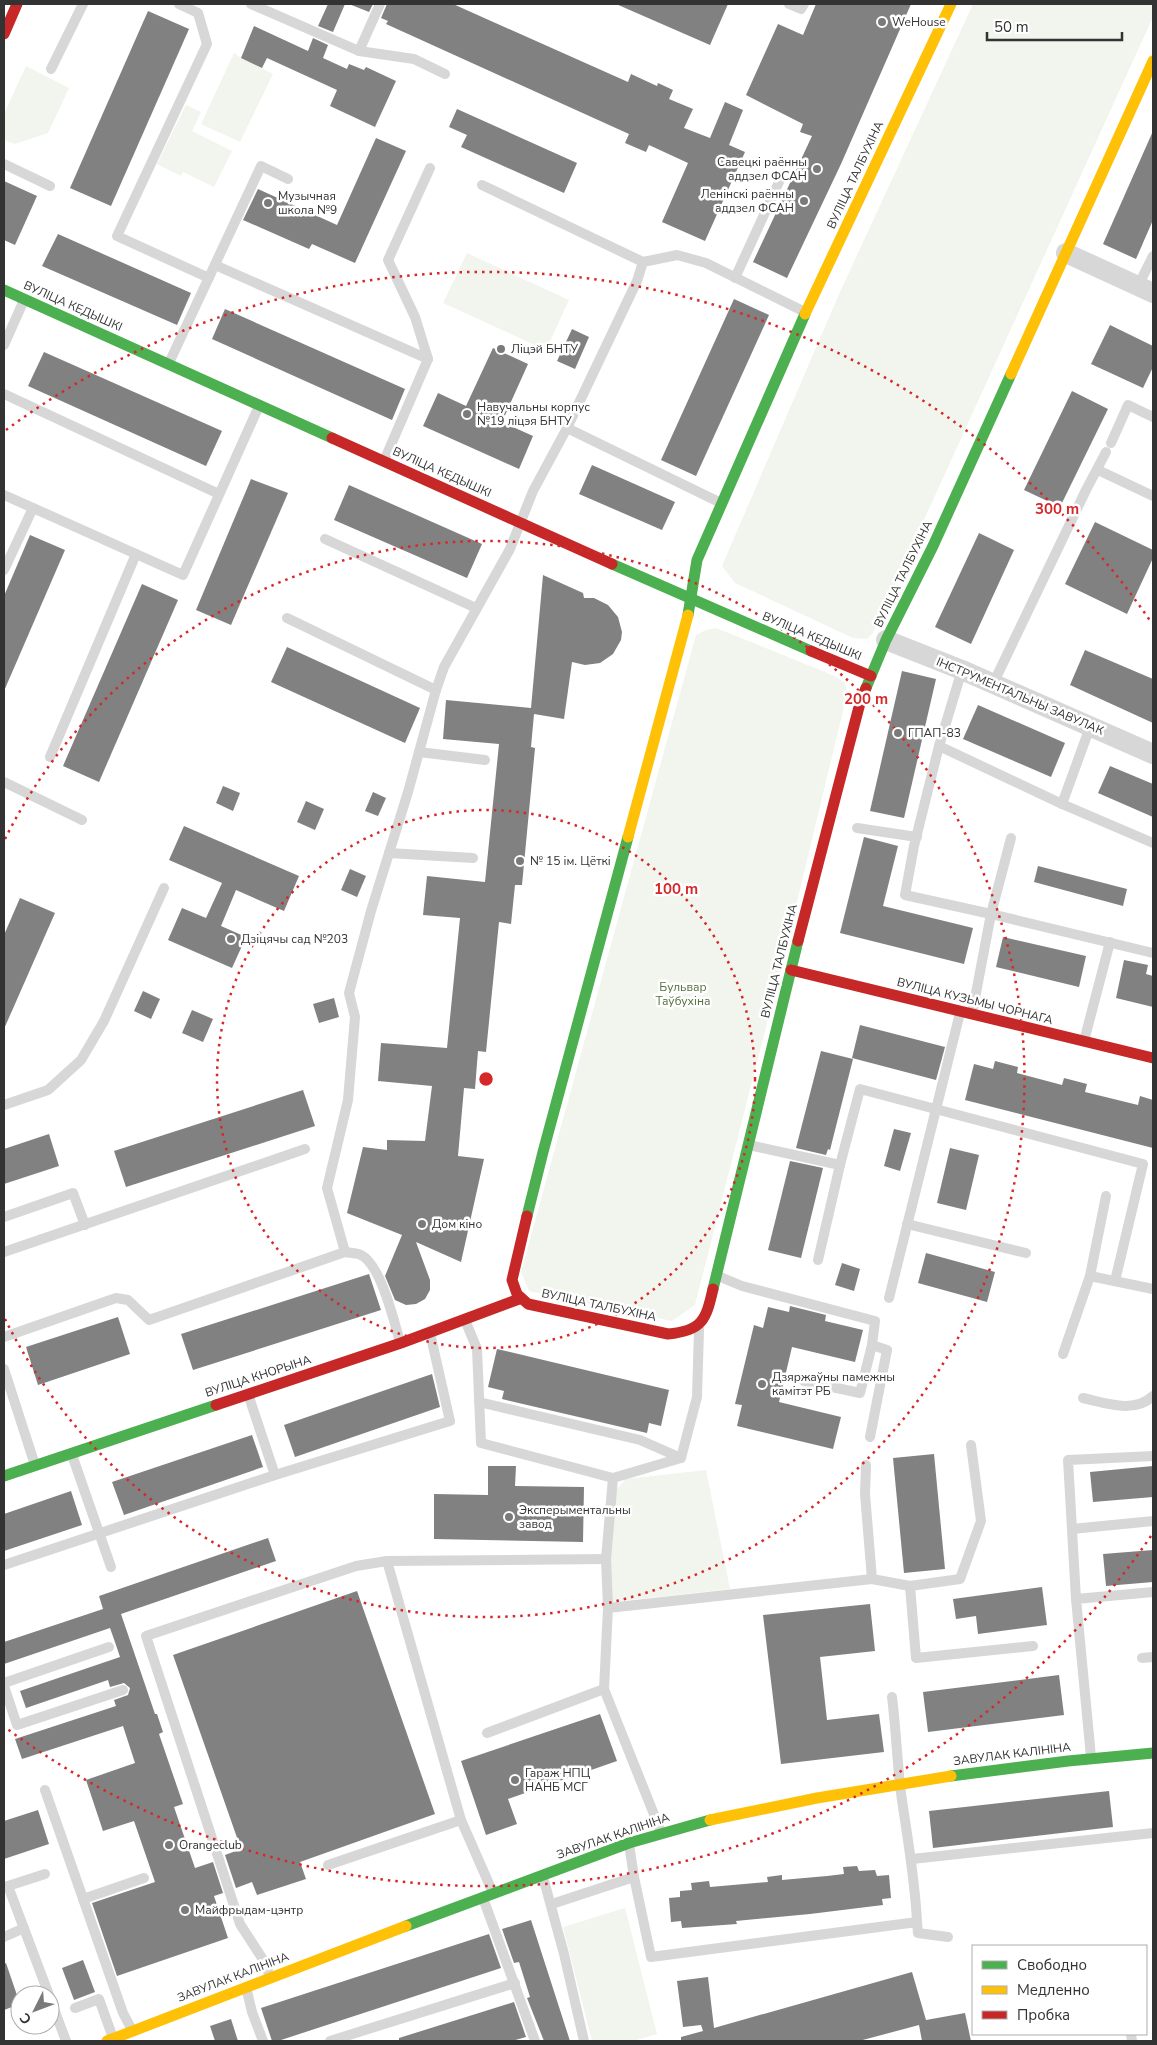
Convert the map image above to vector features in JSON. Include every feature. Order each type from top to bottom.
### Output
[{"type":"main road","points":[[4,34],[17,4]]},
{"type":"main road","name":"ВУЛІЦА ТАЛБУХІНА","points":[[951,4],[806,312],[696,560],[686,625],[539,1170],[512,1280],[519,1299],[542,1308],[668,1334],[691,1331],[699,1325],[707,1314],[820,851],[860,703],[886,640],[933,546],[1153,61]]},
{"type":"main road","name":"ВУЛІЦА КЕДЫШКІ","points":[[4,290],[690,599],[871,676]]},
{"type":"main road","name":"ВУЛІЦА КУЗЬМЫ ЧОРНАГА","points":[[791,970],[1153,1058]]},
{"type":"main road","name":"ВУЛІЦА КНОРЫНА","points":[[4,1476],[401,1343],[519,1299]]},
{"type":"main road","name":"ЗАВУЛАК КАЛІНІНА","points":[[111,2040],[246,1986],[629,1843],[661,1833],[731,1815],[900,1782],[1091,1757],[1153,1752]]},
{"type":"street","points":[[1066,253],[1145,290]]},
{"type":"street","name":"ІНСТРУМЕНТАЛЬНЫ ЗАВУЛАК","points":[[886,640],[962,670],[1153,754]]},
{"type":"lane","points":[[51,69],[83,4]]},
{"type":"lane","points":[[179,4],[198,13],[207,44],[117,236],[209,278]]},
{"type":"lane","points":[[251,4],[359,51],[414,60],[445,74]]},
{"type":"lane","points":[[359,51],[380,4]]},
{"type":"lane","points":[[789,4],[801,9],[804,4]]},
{"type":"lane","points":[[4,164],[50,186]]},
{"type":"lane","points":[[169,364],[260,166],[288,179]]},
{"type":"lane","points":[[384,461],[428,359],[415,317],[388,260],[430,168]]},
{"type":"lane","points":[[735,278],[779,182]]},
{"type":"lane","points":[[482,185],[643,262],[678,255],[706,263],[806,312]]},
{"type":"lane","points":[[1145,290],[1153,256]]},
{"type":"lane","points":[[345,1252],[327,1188],[348,1100],[355,1017],[349,993],[436,690],[444,667],[510,549],[519,522],[533,491],[567,428],[637,281],[643,262]]},
{"type":"lane","points":[[215,265],[428,359]]},
{"type":"lane","points":[[4,346],[25,299]]},
{"type":"lane","points":[[4,394],[219,494]]},
{"type":"lane","points":[[4,495],[183,575],[259,405]]},
{"type":"lane","points":[[993,684],[1128,406],[1153,417]]},
{"type":"lane","points":[[567,428],[721,503]]},
{"type":"lane","points":[[1098,470],[1153,496]]},
{"type":"lane","points":[[4,570],[32,508]]},
{"type":"lane","points":[[325,539],[476,608]]},
{"type":"lane","points":[[50,756],[136,554]]},
{"type":"lane","points":[[287,618],[436,690]]},
{"type":"lane","points":[[962,670],[939,746],[905,895],[1153,953]]},
{"type":"lane","points":[[1062,804],[1090,727]]},
{"type":"lane","points":[[939,746],[1062,804],[1153,843]]},
{"type":"lane","points":[[419,752],[486,760]]},
{"type":"lane","points":[[4,782],[82,820]]},
{"type":"lane","points":[[857,828],[917,837]]},
{"type":"lane","points":[[889,1298],[936,1109],[966,1013],[1011,838]]},
{"type":"lane","points":[[389,853],[473,858]]},
{"type":"lane","points":[[4,1105],[48,1090],[81,1060],[104,1021],[164,888]]},
{"type":"lane","points":[[1084,1042],[1110,942]]},
{"type":"lane","points":[[818,1260],[860,1089],[1143,1164],[1115,1281]]},
{"type":"lane","points":[[748,1145],[840,1165]]},
{"type":"lane","points":[[4,1252],[305,1149]]},
{"type":"lane","points":[[4,1217],[73,1193],[84,1225]]},
{"type":"lane","points":[[1063,1354],[1090,1276],[1106,1196]]},
{"type":"lane","points":[[907,1224],[1026,1252]]},
{"type":"lane","points":[[4,1336],[116,1298],[128,1300],[149,1320],[345,1252],[361,1255],[375,1269],[394,1318],[401,1343]]},
{"type":"lane","points":[[717,1275],[742,1286],[875,1321],[872,1345],[860,1393],[804,1381]]},
{"type":"lane","points":[[1090,1276],[1153,1289]]},
{"type":"lane","points":[[464,1319],[477,1349],[481,1443],[613,1478],[681,1458]]},
{"type":"lane","points":[[681,1458],[697,1396],[699,1325]]},
{"type":"lane","points":[[4,1565],[275,1475],[450,1421],[429,1332]]},
{"type":"lane","points":[[870,1437],[887,1350],[872,1345]]},
{"type":"lane","points":[[4,1370],[36,1466]]},
{"type":"lane","points":[[248,1393],[275,1475]]},
{"type":"lane","points":[[1083,1398],[1121,1406],[1145,1404],[1153,1396]]},
{"type":"lane","points":[[479,1402],[640,1440],[681,1458]]},
{"type":"lane","points":[[608,1608],[872,1579],[910,1586],[960,1579],[981,1521],[970,1445]]},
{"type":"lane","points":[[72,1454],[111,1567]]},
{"type":"lane","points":[[1091,1757],[1076,1599],[1068,1460],[1153,1456]]},
{"type":"lane","points":[[866,1465],[865,1494],[872,1579]]},
{"type":"lane","points":[[613,1478],[606,1559],[608,1608],[604,1689],[661,1833]]},
{"type":"lane","points":[[1072,1529],[1153,1521]]},
{"type":"lane","points":[[270,1977],[262,1958],[240,1924],[146,1636],[356,1566],[387,1561],[606,1559]]},
{"type":"lane","points":[[387,1561],[461,1820],[535,2041]]},
{"type":"lane","points":[[910,1586],[916,1658],[1033,1646]]},
{"type":"lane","points":[[1076,1599],[1153,1592]]},
{"type":"lane","points":[[109,1647],[4,1684],[17,1725],[123,1690]]},
{"type":"lane","points":[[1142,1658],[1153,1657]]},
{"type":"lane","points":[[487,1733],[604,1689]]},
{"type":"lane","points":[[892,1697],[897,1734],[900,1782],[912,1860],[918,1933],[948,1937]]},
{"type":"lane","points":[[45,1790],[123,2014],[132,2031]]},
{"type":"lane","points":[[328,1865],[461,1820]]},
{"type":"lane","points":[[912,1860],[1153,1833]]},
{"type":"lane","points":[[629,1843],[634,1878],[651,1957],[917,1922]]},
{"type":"lane","points":[[45,1874],[6,1887],[24,1928],[45,1985]]},
{"type":"lane","points":[[543,1876],[552,1904],[584,2041]]},
{"type":"lane","points":[[83,1899],[144,1878]]},
{"type":"lane","points":[[552,1904],[634,1878]]},
{"type":"lane","points":[[4,1937],[24,1928]]},
{"type":"lane","points":[[330,2041],[515,1983]]},
{"type":"lane","points":[[246,1986],[252,2012],[263,2041]]},
{"type":"lane","points":[[75,2008],[98,1999],[111,2040]]},
{"type":"lane","points":[[60,2029],[66,2041]]},
{"type":"green space","points":[[973,4],[1153,4],[1153,17],[872,634],[867,639],[853,638],[735,583],[722,566],[840,292]]},
{"type":"green space","points":[[234,53],[273,74],[240,142],[201,124]]},
{"type":"green space","points":[[26,66],[69,88],[48,133],[15,144],[4,140],[4,114]]},
{"type":"green space","points":[[186,105],[201,112],[192,131],[232,151],[214,187],[183,172],[181,176],[157,164]]},
{"type":"green space","points":[[467,253],[569,300],[546,350],[443,303]]},
{"type":"green space","name":"Бульвар Таўбухіна","points":[[716,628],[835,676],[845,683],[847,694],[782,964],[695,1305],[672,1321],[529,1291],[521,1272],[696,635]]},
{"type":"green space","points":[[706,1470],[730,1589],[611,1602],[608,1499],[626,1479]]},
{"type":"green space","points":[[625,1908],[657,2034],[633,2041],[592,2041],[563,1927]]},
{"type":"building","points":[[328,4],[345,4],[333,32],[318,26]]},
{"type":"building","points":[[349,4],[373,4],[369,12]]},
{"type":"building","points":[[387,4],[453,4],[628,82],[631,74],[657,86],[658,83],[673,90],[669,99],[693,109],[684,128],[710,138],[725,102],[743,110],[729,145],[745,152],[705,241],[662,222],[688,163],[649,145],[646,152],[625,143],[629,134],[386,24],[388,21],[381,18]]},
{"type":"building","points":[[616,4],[728,4],[710,45]]},
{"type":"building","points":[[816,4],[911,4],[841,164],[787,278],[753,262],[812,136],[800,132],[803,124],[746,95],[778,24],[803,35]]},
{"type":"building","points":[[148,11],[189,29],[111,206],[70,188]]},
{"type":"building","points":[[254,26],[308,51],[313,38],[328,45],[323,58],[347,69],[349,64],[364,70],[366,67],[396,81],[375,127],[330,106],[337,90],[267,58],[262,68],[241,58]]},
{"type":"building","points":[[457,109],[577,163],[564,193],[461,147],[467,135],[449,127]]},
{"type":"building","points":[[1153,131],[1153,220],[1136,259],[1103,244]]},
{"type":"building","name":"Музычная школа №9","points":[[376,138],[406,151],[355,263],[312,244],[309,249],[243,220],[258,189],[337,225]]},
{"type":"building","points":[[4,181],[37,196],[15,245],[4,240]]},
{"type":"building","points":[[58,234],[191,293],[177,325],[42,266]]},
{"type":"building","points":[[734,299],[769,315],[696,476],[661,460]]},
{"type":"building","points":[[225,309],[405,389],[392,420],[212,339]]},
{"type":"building","points":[[1110,325],[1153,346],[1153,367],[1143,388],[1091,364]]},
{"type":"building","points":[[572,329],[589,337],[575,369],[557,361]]},
{"type":"building","name":"Навучальны корпус №19 ліцэя БНТУ","points":[[493,348],[528,364],[502,422],[533,436],[519,469],[423,426],[438,393],[466,406]]},
{"type":"building","points":[[44,352],[222,431],[206,466],[28,386]]},
{"type":"building","points":[[1072,391],[1108,409],[1060,507],[1024,490]]},
{"type":"building","points":[[592,465],[675,502],[662,530],[579,494]]},
{"type":"building","points":[[251,479],[288,493],[231,625],[196,610]]},
{"type":"building","points":[[349,485],[482,544],[467,578],[334,520]]},
{"type":"building","points":[[1095,522],[1153,550],[1153,558],[1127,614],[1065,584]]},
{"type":"building","points":[[979,533],[1014,550],[971,644],[935,627]]},
{"type":"building","points":[[30,535],[65,550],[4,691],[4,596]]},
{"type":"building","points":[[543,575],[583,593],[584,598],[594,598],[608,605],[618,617],[622,632],[621,640],[613,654],[600,663],[585,665],[572,662],[564,719],[534,714],[531,747],[535,748],[522,885],[515,885],[511,924],[499,922],[486,1052],[478,1051],[475,1089],[464,1088],[458,1156],[484,1159],[461,1262],[416,1242],[430,1280],[430,1290],[425,1299],[416,1304],[406,1305],[395,1300],[385,1276],[402,1235],[347,1213],[363,1147],[387,1150],[387,1140],[425,1141],[432,1086],[378,1081],[381,1043],[447,1048],[460,918],[423,915],[427,876],[485,882],[499,744],[443,739],[446,700],[531,708]]},
{"type":"building","points":[[142,584],[178,600],[99,782],[63,766]]},
{"type":"building","points":[[287,647],[420,708],[405,743],[271,682]]},
{"type":"building","points":[[1085,650],[1153,679],[1153,723],[1070,685]]},
{"type":"building","points":[[902,671],[936,679],[904,818],[870,811]]},
{"type":"building","points":[[978,705],[1065,743],[1051,777],[963,739]]},
{"type":"building","points":[[1110,766],[1153,784],[1153,817],[1098,793]]},
{"type":"building","points":[[223,786],[240,793],[233,811],[216,803]]},
{"type":"building","points":[[373,792],[386,798],[378,816],[365,811]]},
{"type":"building","points":[[306,801],[324,809],[315,830],[297,822]]},
{"type":"building","points":[[184,826],[299,876],[284,911],[236,890],[221,926],[246,937],[232,968],[168,940],[182,908],[206,918],[222,883],[169,860]]},
{"type":"building","points":[[864,837],[898,846],[883,906],[973,928],[964,964],[840,933]]},
{"type":"building","points":[[1038,866],[1127,889],[1123,906],[1034,882]]},
{"type":"building","points":[[350,869],[366,876],[357,897],[341,890]]},
{"type":"building","points":[[20,898],[55,913],[4,1029],[4,935]]},
{"type":"building","points":[[1003,937],[1086,956],[1079,987],[996,967]]},
{"type":"building","points":[[1124,960],[1148,965],[1146,974],[1153,976],[1153,1007],[1116,998]]},
{"type":"building","points":[[143,991],[160,999],[151,1019],[134,1011]]},
{"type":"building","points":[[334,998],[339,1017],[319,1023],[313,1004]]},
{"type":"building","points":[[192,1010],[213,1019],[203,1042],[182,1033]]},
{"type":"building","points":[[860,1025],[945,1047],[936,1080],[852,1058]]},
{"type":"building","points":[[821,1051],[853,1059],[830,1150],[828,1149],[826,1155],[796,1148]]},
{"type":"building","points":[[995,1061],[1018,1067],[1017,1073],[1062,1085],[1064,1078],[1087,1084],[1085,1092],[1138,1105],[1140,1096],[1153,1100],[1153,1148],[965,1100],[974,1064],[993,1069]]},
{"type":"building","points":[[303,1090],[315,1126],[126,1187],[114,1151]]},
{"type":"building","points":[[894,1129],[911,1133],[900,1171],[884,1166]]},
{"type":"building","points":[[49,1134],[59,1166],[4,1184],[4,1149]]},
{"type":"building","points":[[950,1148],[979,1155],[966,1210],[937,1203]]},
{"type":"building","points":[[790,1161],[823,1168],[801,1258],[768,1250]]},
{"type":"building","points":[[926,1253],[995,1272],[987,1302],[918,1283]]},
{"type":"building","points":[[842,1263],[860,1269],[854,1291],[835,1285]]},
{"type":"building","points":[[369,1274],[381,1310],[193,1370],[181,1334]]},
{"type":"building","name":"Дзяржаўны памежны камітэт РБ","points":[[790,1306],[826,1315],[825,1321],[863,1330],[855,1362],[792,1347],[779,1402],[841,1417],[833,1449],[737,1426],[742,1405],[735,1404],[754,1325],[763,1328],[768,1307],[789,1312]]},
{"type":"building","points":[[118,1317],[130,1354],[38,1385],[26,1347]]},
{"type":"building","points":[[497,1349],[669,1390],[661,1426],[649,1423],[647,1433],[502,1399],[504,1391],[488,1387]]},
{"type":"building","points":[[432,1374],[440,1407],[295,1457],[284,1425]]},
{"type":"building","points":[[252,1435],[263,1467],[124,1515],[112,1482]]},
{"type":"building","points":[[934,1454],[945,1569],[904,1573],[893,1458]]},
{"type":"building","name":"Эксперыментальны завод","points":[[488,1466],[516,1466],[515,1486],[584,1487],[583,1542],[434,1539],[434,1494],[488,1495]]},
{"type":"building","points":[[1153,1466],[1153,1497],[1093,1502],[1090,1472]]},
{"type":"building","points":[[71,1491],[82,1525],[4,1551],[4,1514]]},
{"type":"building","points":[[268,1538],[276,1561],[121,1614],[155,1714],[157,1714],[163,1732],[159,1734],[183,1804],[174,1807],[195,1868],[213,1862],[223,1893],[214,1896],[228,1938],[117,1976],[92,1903],[155,1882],[134,1821],[103,1831],[86,1780],[135,1763],[123,1726],[22,1759],[15,1739],[116,1706],[114,1700],[128,1695],[130,1688],[124,1683],[110,1687],[108,1680],[26,1708],[20,1691],[120,1657],[116,1645],[110,1628],[4,1664],[4,1642],[103,1609],[99,1596]]},
{"type":"building","points":[[1153,1550],[1153,1582],[1106,1586],[1103,1554]]},
{"type":"building","points":[[1042,1587],[1047,1625],[978,1634],[976,1616],[956,1619],[953,1599]]},
{"type":"building","points":[[357,1591],[435,1814],[300,1862],[306,1879],[257,1895],[252,1882],[236,1888],[225,1855],[241,1849],[173,1655]]},
{"type":"building","points":[[870,1604],[875,1651],[820,1657],[827,1720],[879,1714],[884,1752],[781,1764],[763,1615]]},
{"type":"building","points":[[1059,1675],[1064,1715],[928,1732],[923,1692]]},
{"type":"building","name":"Гараж НПЦ НАНБ МСГ","points":[[600,1714],[617,1761],[508,1799],[517,1824],[486,1835],[461,1761]]},
{"type":"building","points":[[1109,1791],[1113,1827],[933,1848],[929,1811]]},
{"type":"building","points":[[38,1810],[49,1844],[4,1859],[4,1821]]},
{"type":"building","points":[[857,1866],[859,1871],[875,1870],[877,1876],[889,1875],[891,1898],[882,1899],[883,1905],[736,1921],[737,1924],[682,1928],[681,1921],[671,1922],[669,1898],[680,1897],[680,1891],[692,1890],[691,1883],[709,1881],[710,1887],[768,1882],[767,1877],[782,1875],[782,1880],[827,1876],[844,1874],[843,1867]]},
{"type":"building","points":[[531,1920],[570,2041],[544,2041],[527,1998],[530,1997],[519,1962],[514,1963],[502,1929]]},
{"type":"building","points":[[489,1934],[501,1968],[278,2041],[272,2041],[261,2008]]},
{"type":"building","points":[[83,1960],[95,1992],[74,2000],[62,1968]]},
{"type":"building","points":[[6,1963],[14,1985],[10,1985],[10,2008],[4,2010],[4,1964]]},
{"type":"building","points":[[912,1972],[926,2020],[965,2013],[971,2041],[922,2041],[919,2025],[859,2041],[681,2041],[681,2037],[703,2031],[701,2025],[683,2027],[677,1981],[708,1977],[714,2028]]},
{"type":"building","points":[[514,2002],[526,2037],[512,2041],[399,2041],[399,2038]]},
{"type":"building","points":[[231,2019],[238,2041],[215,2041],[210,2026]]},
{"type":"traffic: fast","points":[[4,290],[332,438]]},
{"type":"traffic: fast","points":[[688,615],[697,560],[805,314]]},
{"type":"traffic: fast","points":[[866,688],[886,640],[933,546],[1011,374]]},
{"type":"traffic: fast","points":[[612,564],[811,651]]},
{"type":"traffic: fast","points":[[527,1216],[628,837]]},
{"type":"traffic: fast","points":[[713,1289],[798,941]]},
{"type":"traffic: fast","points":[[4,1476],[216,1405]]},
{"type":"traffic: fast","points":[[951,1776],[1068,1761],[1153,1753]]},
{"type":"traffic: fast","points":[[406,1926],[629,1843],[710,1820]]},
{"type":"traffic: slow","points":[[805,314],[951,4]]},
{"type":"traffic: slow","points":[[1011,374],[1153,61]]},
{"type":"traffic: slow","points":[[628,837],[688,615]]},
{"type":"traffic: slow","points":[[710,1820],[817,1798],[951,1776]]},
{"type":"traffic: slow","points":[[107,2041],[406,1926]]},
{"type":"traffic: jam","points":[[4,34],[17,4]]},
{"type":"traffic: jam","points":[[332,438],[612,564]]},
{"type":"traffic: jam","points":[[811,651],[871,676]]},
{"type":"traffic: jam","points":[[798,941],[860,703],[866,688]]},
{"type":"traffic: jam","points":[[791,970],[1153,1058]]},
{"type":"traffic: jam","points":[[527,1216],[512,1280],[517,1294],[528,1304],[668,1334],[688,1330],[701,1322],[708,1309],[713,1289]]},
{"type":"traffic: jam","points":[[216,1405],[401,1343],[519,1299]]},
{"type":"place","name":"WeHouse","points":[[882,22]]},
{"type":"place","name":"Савецкі раённы аддзел ФСАН","points":[[817,169]]},
{"type":"place","name":"Ленінскі раённы аддзел ФСАН","points":[[804,201]]},
{"type":"place","name":"Музычная школа №9","points":[[268,203]]},
{"type":"place","name":"Ліцэй БНТУ","points":[[501,349]]},
{"type":"place","name":"Навучальны корпус №19 ліцэя БНТУ","points":[[467,414]]},
{"type":"place","name":"ГПАП-83","points":[[898,733]]},
{"type":"place","name":"№ 15 ім. Цёткі","points":[[520,861]]},
{"type":"place","name":"Дзіцячы сад №203","points":[[231,939]]},
{"type":"place","name":"Дом кіно","points":[[422,1224]]},
{"type":"place","name":"Дзяржаўны памежны камітэт РБ","points":[[762,1384]]},
{"type":"place","name":"Эксперыментальны завод","points":[[509,1517]]},
{"type":"place","name":"Гараж НПЦ НАНБ МСГ","points":[[515,1780]]},
{"type":"place","name":"Orangeclub","points":[[169,1845]]},
{"type":"place","name":"Майфрыдам-цэнтр","points":[[185,1910]]}]
